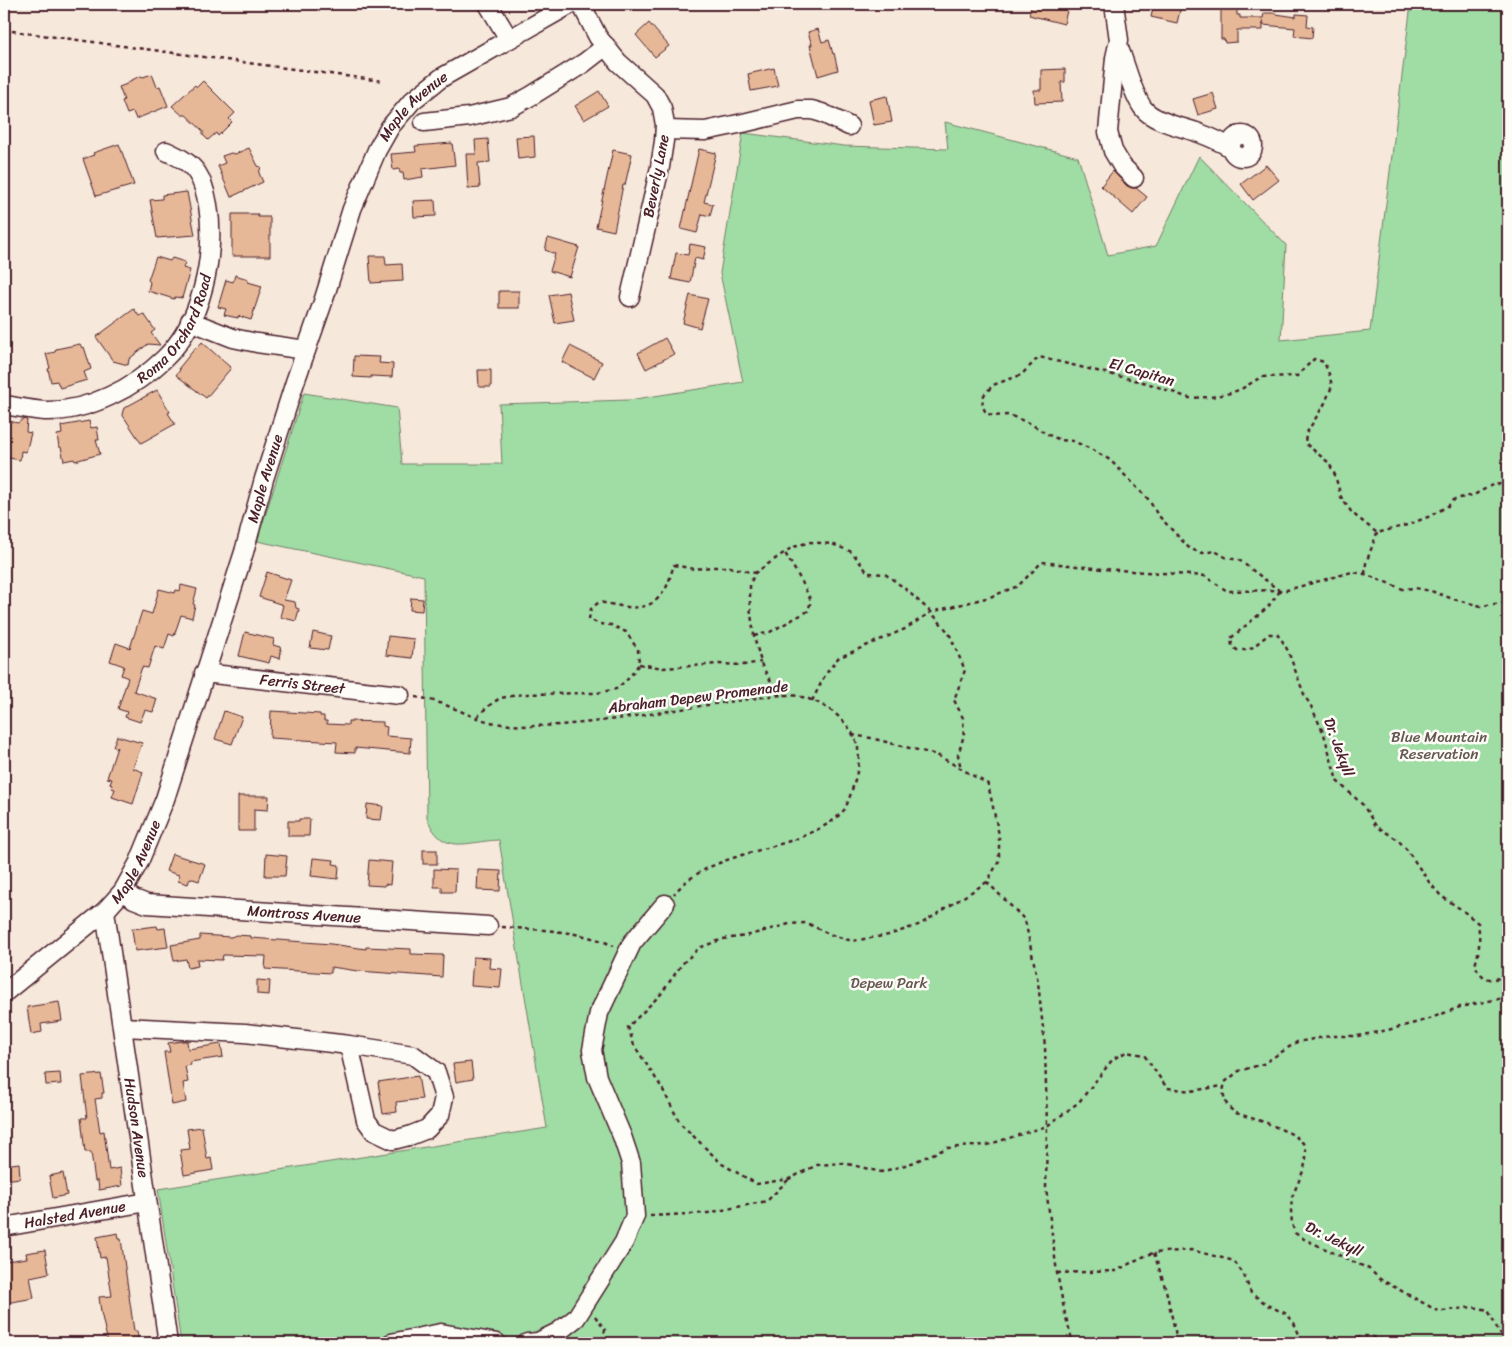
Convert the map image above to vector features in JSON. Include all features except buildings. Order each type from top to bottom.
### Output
[{"type":"street","points":[[488,4],[509,39]]},
{"type":"street","name":"Maple Avenue","points":[[4,993],[106,911],[123,891],[139,862],[165,799],[244,552],[264,479],[352,209],[377,150],[390,126],[412,101],[441,78],[571,4]]},
{"type":"street","name":"Beverly Lane","points":[[581,4],[598,37],[618,62],[655,95],[662,108],[665,130],[660,167],[630,298]]},
{"type":"street","points":[[1114,4],[1118,40],[1108,132],[1112,150],[1122,166],[1134,178]]},
{"type":"street","points":[[424,122],[469,117],[511,107],[584,63],[606,46]]},
{"type":"street","points":[[1117,46],[1124,59],[1138,100],[1144,110],[1162,121],[1212,138],[1231,148]]},
{"type":"street","points":[[665,130],[705,131],[792,111],[812,110],[849,126]]},
{"type":"street","name":"Roma Orchard Road","points":[[4,405],[46,411],[69,409],[89,404],[109,396],[149,373],[177,344],[190,321],[204,285],[209,260],[209,215],[206,194],[196,172],[180,158],[166,151]]},
{"type":"street","points":[[190,321],[233,338],[306,350]]},
{"type":"street","name":"Ferris Street","points":[[204,673],[400,695]]},
{"type":"street","name":"Montross Avenue","points":[[123,891],[134,899],[147,904],[488,926]]},
{"type":"street","points":[[527,1343],[538,1342],[558,1332],[576,1318],[624,1242],[636,1216],[631,1163],[622,1136],[597,1077],[592,1050],[599,1013],[627,952],[632,943],[666,904]]},
{"type":"street","name":"Hudson Avenue","points":[[106,911],[168,1343]]},
{"type":"street","points":[[123,1027],[245,1033],[350,1045],[413,1055],[436,1072],[444,1096],[440,1115],[427,1129],[409,1136],[393,1140],[374,1132],[366,1120],[350,1045]]},
{"type":"street","name":"Halsted Avenue","points":[[4,1227],[147,1202]]},
{"type":"street","points":[[392,1343],[441,1333],[497,1343]]},
{"type":"path","points":[[4,30],[382,82]]},
{"type":"path","name":"El Capitan","points":[[1280,591],[1239,560],[1227,558],[1215,551],[1203,553],[1190,549],[1156,514],[1148,500],[1110,460],[1092,449],[1073,441],[1060,440],[1010,415],[994,416],[986,413],[982,405],[984,395],[993,385],[1021,375],[1039,357],[1147,383],[1189,398],[1211,398],[1232,393],[1261,377],[1297,376],[1314,359],[1324,362],[1332,386],[1306,434],[1305,443],[1329,463],[1335,475],[1341,497],[1352,513],[1377,533]]},
{"type":"path","points":[[1365,574],[1366,562],[1377,533],[1417,522],[1443,509],[1455,500],[1474,495],[1492,485],[1508,482]]},
{"type":"path","points":[[779,695],[761,662],[754,636],[750,606],[750,584],[755,574],[791,548],[809,542],[832,544],[852,552],[868,572],[884,574],[903,586],[949,633],[965,670],[954,700],[963,718],[964,735],[958,754],[961,769]]},
{"type":"path","points":[[754,636],[770,632],[808,611],[811,601],[784,553]]},
{"type":"path","points":[[812,701],[825,675],[838,658],[905,629],[930,612],[990,597],[1018,586],[1042,562],[1103,569],[1205,576],[1226,590],[1280,591],[1352,572],[1365,574],[1403,589],[1415,588],[1431,591],[1481,606],[1508,602]]},
{"type":"path","points":[[477,718],[487,707],[500,698],[524,694],[597,693],[616,689],[629,678],[639,664],[638,650],[626,632],[611,625],[599,624],[589,619],[591,609],[599,602],[621,608],[644,607],[656,600],[664,590],[674,565],[695,569],[730,567],[755,574]]},
{"type":"path","name":"Dr. Jekyll","points":[[1280,591],[1268,607],[1231,638],[1232,646],[1237,650],[1249,650],[1269,634],[1277,634],[1284,642],[1305,696],[1324,734],[1337,781],[1363,806],[1376,826],[1403,845],[1441,896],[1478,923],[1479,953],[1475,965],[1478,971],[1485,978],[1496,980],[1508,974]]},
{"type":"path","points":[[639,664],[664,668],[711,664],[742,665],[761,662]]},
{"type":"path","name":"Abraham Depew Promenade","points":[[400,695],[447,705],[477,718],[532,726],[634,717],[716,703],[779,695],[801,697],[812,701],[827,707],[842,720],[857,745],[859,760],[851,796],[845,809],[831,824],[797,840],[708,868],[691,877],[678,888],[666,904]]},
{"type":"path","points":[[852,735],[937,755],[988,784],[999,835],[999,861],[987,882],[921,924],[889,936],[852,941],[829,934],[807,923],[789,924],[746,936],[723,939],[699,948],[682,964],[661,994],[628,1027],[634,1045],[662,1088],[680,1123],[722,1164],[757,1184],[789,1179],[818,1165],[844,1164],[881,1172],[909,1164],[947,1148],[987,1146],[1047,1126],[1079,1102],[1113,1058],[1126,1052],[1144,1054],[1167,1088],[1191,1091],[1223,1086],[1225,1082],[1239,1071],[1263,1064],[1297,1042],[1330,1036],[1358,1036],[1388,1030],[1426,1020],[1460,1007],[1508,997]]},
{"type":"path","points":[[987,882],[1025,920],[1039,991],[1045,1047],[1046,1188],[1057,1272],[1065,1314],[1074,1343]]},
{"type":"path","points":[[488,926],[561,932],[588,937],[627,952]]},
{"type":"path","name":"Dr. Jekyll","points":[[1223,1086],[1228,1107],[1236,1113],[1267,1123],[1294,1135],[1303,1143],[1306,1150],[1304,1168],[1292,1197],[1292,1224],[1296,1234],[1368,1269],[1380,1280],[1436,1310],[1473,1307],[1488,1310],[1500,1334],[1508,1337]]},
{"type":"path","points":[[636,1216],[708,1213],[767,1201],[789,1179]]},
{"type":"path","points":[[1057,1272],[1116,1271],[1154,1253],[1191,1250],[1234,1261],[1244,1275],[1251,1293],[1269,1306],[1287,1314],[1294,1323],[1303,1343]]},
{"type":"path","points":[[1154,1253],[1166,1290],[1177,1340],[1176,1343]]},
{"type":"path","points":[[586,1301],[605,1330],[602,1343]]},
{"type":"path","points":[[1350,1343],[1355,1338],[1372,1335],[1390,1343]]},
{"type":"green space","name":"Depew Park","points":[[1411,4],[1508,4],[1508,1343],[181,1343],[158,1189],[547,1128],[499,840],[466,844],[448,842],[440,838],[433,830],[427,818],[424,576],[257,541],[304,393],[397,408],[402,464],[502,464],[499,404],[629,400],[743,382],[720,273],[743,133],[844,146],[948,149],[945,122],[1078,157],[1108,255],[1156,246],[1199,156],[1286,245],[1281,340],[1370,331]]},
{"type":"park label","name":"Blue Mountain Reservation","points":[[1439,746]]}]
